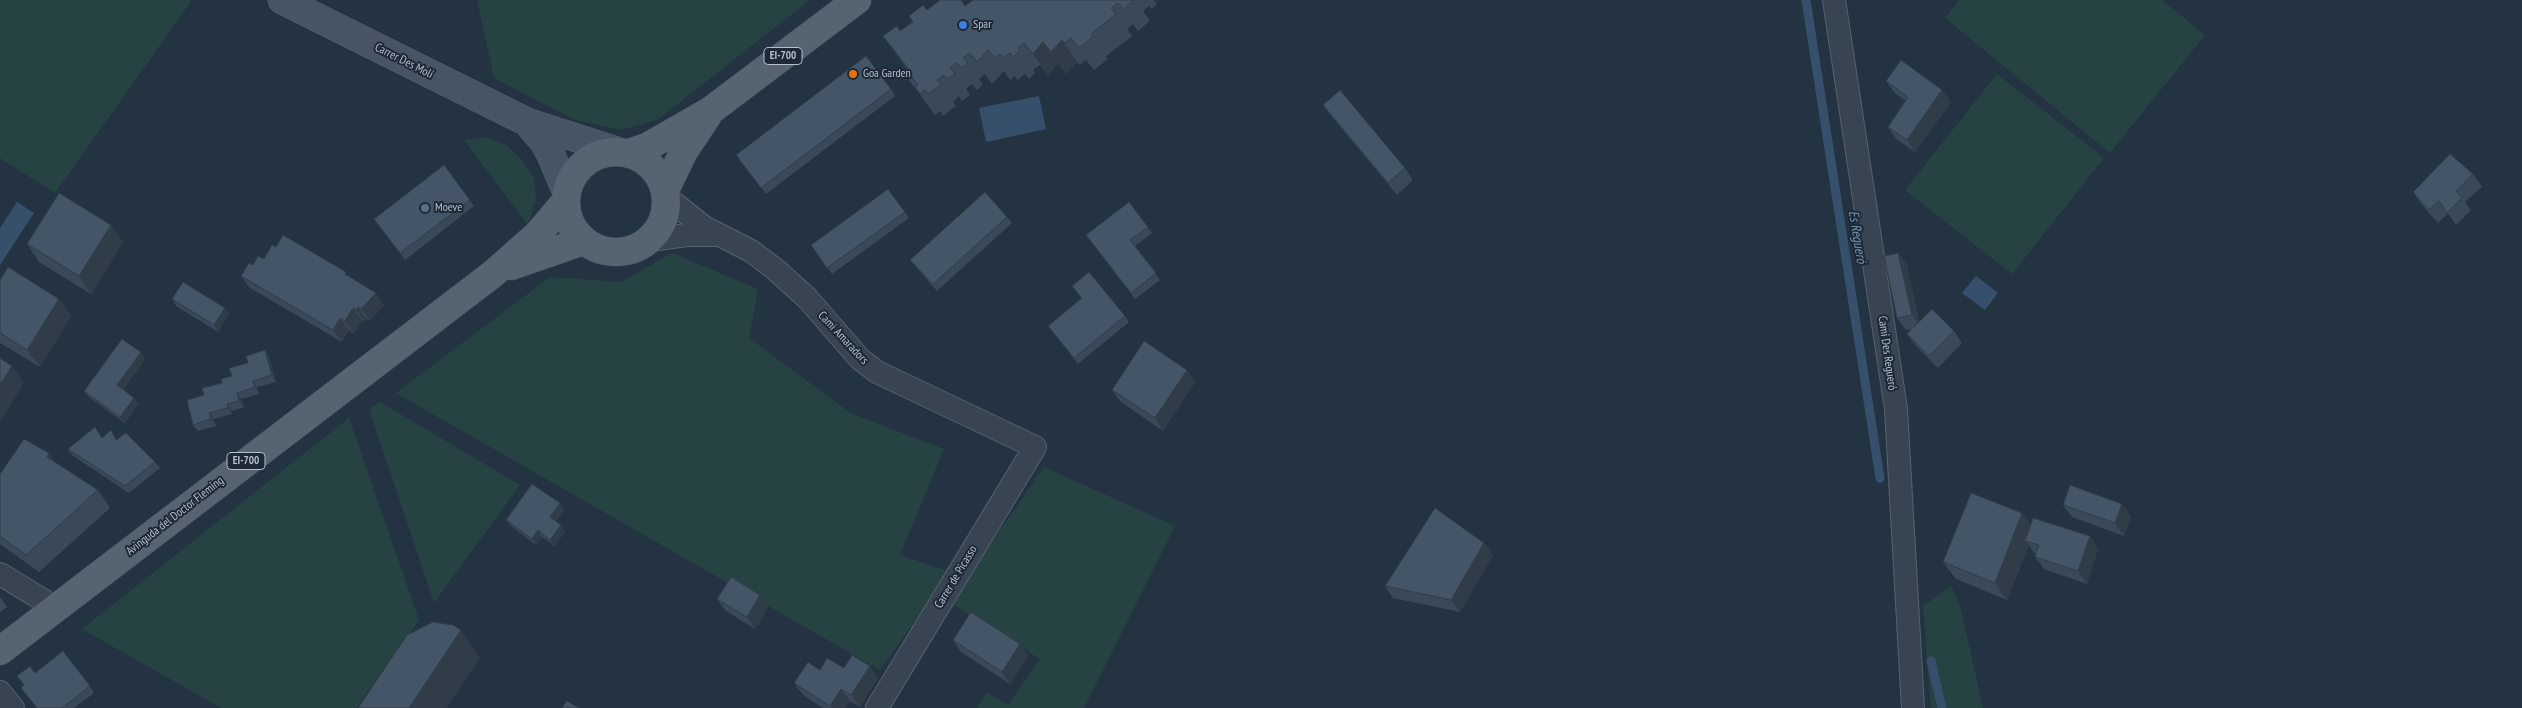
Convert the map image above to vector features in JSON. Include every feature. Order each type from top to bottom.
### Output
[{"type":"main road","name":"Avinguda del Doctor Fleming","points":[[0,651],[494,273],[538,234],[565,197],[573,175],[584,162],[600,154],[647,147],[710,111],[856,0]]},
{"type":"main road","name":"Avinguda del Doctor Fleming","points":[[650,240],[664,218],[665,193],[684,152],[710,111]]},
{"type":"main road","points":[[623,152],[652,167],[665,193]]},
{"type":"main road","points":[[565,197],[567,216],[573,230],[583,241],[595,248],[609,253],[624,252],[638,248],[650,240]]},
{"type":"main road","name":"Avinguda del Doctor Fleming","points":[[494,273],[583,241]]},
{"type":"street","name":"Carrer Des Molí","points":[[282,0],[527,122],[623,152]]},
{"type":"street","name":"Camí Des Regueró","points":[[1834,0],[1896,409],[1913,708]]},
{"type":"street","name":"Carrer Des Molí","points":[[527,122],[544,142],[552,156],[565,197]]},
{"type":"street","name":"Camí Amaradors","points":[[665,193],[692,219],[718,235],[751,251],[775,269],[807,298],[860,359],[877,372],[1035,447]]},
{"type":"street","name":"Camí Amaradors","points":[[650,240],[687,235],[718,235]]},
{"type":"street","name":"Carrer de Picasso","points":[[877,708],[1035,447]]},
{"type":"street","points":[[0,574],[56,608]]},
{"type":"street","points":[[0,692],[13,708]]},
{"type":"green space","points":[[0,0],[192,0],[55,193],[0,158]]},
{"type":"green space","points":[[477,0],[810,0],[657,120],[620,130],[575,120],[494,78]]},
{"type":"green space","points":[[1959,0],[2162,0],[2205,35],[2110,153],[1945,18]]},
{"type":"green space","points":[[1997,74],[2104,158],[2012,274],[1905,190]]},
{"type":"green space","points":[[484,137],[507,145],[521,159],[534,178],[536,199],[528,225],[464,140]]},
{"type":"green space","points":[[672,253],[758,289],[749,338],[852,414],[944,449],[900,555],[950,572],[880,670],[396,393],[550,277],[621,282]]},
{"type":"green space","points":[[380,402],[520,485],[434,603],[369,409]]},
{"type":"green space","points":[[349,418],[419,620],[356,708],[221,708],[82,629]]},
{"type":"green space","points":[[1044,467],[1175,526],[1084,708],[977,708],[987,692],[1008,705],[1040,659],[950,602]]},
{"type":"green space","points":[[1951,586],[1960,605],[1983,708],[1931,708],[1923,606]]},
{"type":"water","points":[[1039,96],[1046,129],[986,142],[979,108]]},
{"type":"water","points":[[17,202],[34,213],[0,265],[0,228]]},
{"type":"water","points":[[1976,276],[1998,293],[1985,310],[1962,293]]},
{"type":"building","points":[[940,0],[961,0],[965,6],[973,0],[1134,0],[1123,9],[1118,3],[1111,8],[1116,14],[1091,34],[1093,37],[1079,48],[1071,38],[1065,43],[1062,40],[1051,52],[1043,42],[1033,54],[1024,43],[1018,48],[1020,51],[1013,57],[1010,53],[1003,58],[1000,54],[995,58],[988,50],[977,62],[970,53],[963,58],[968,63],[962,68],[957,63],[950,68],[955,74],[947,79],[944,75],[937,80],[941,85],[928,94],[925,90],[920,94],[915,87],[918,85],[911,76],[908,78],[903,72],[908,68],[883,36],[897,26],[900,31],[913,22],[909,16],[923,5],[927,10]]},
{"type":"building","points":[[866,56],[891,89],[761,188],[736,155]]},
{"type":"building","points":[[1901,60],[1942,90],[1907,140],[1888,127],[1908,97],[1886,81]]},
{"type":"building","points":[[1340,90],[1405,168],[1388,183],[1323,105]]},
{"type":"building","points":[[2450,154],[2473,174],[2456,191],[2462,198],[2447,213],[2439,201],[2429,210],[2413,192]]},
{"type":"building","points":[[444,165],[470,200],[400,253],[374,219]]},
{"type":"building","points":[[888,189],[905,212],[827,268],[811,245]]},
{"type":"building","points":[[985,192],[1007,217],[933,284],[910,260]]},
{"type":"building","points":[[59,193],[111,225],[79,276],[27,244]]},
{"type":"building","points":[[1129,202],[1148,227],[1130,240],[1156,273],[1131,293],[1086,235]]},
{"type":"building","points":[[283,235],[346,272],[345,274],[376,293],[361,309],[358,307],[356,310],[353,308],[345,321],[340,318],[333,330],[241,276],[249,263],[253,265],[258,256],[264,259],[272,245],[276,247]]},
{"type":"building","points":[[1898,253],[1912,315],[1897,318],[1884,256]]},
{"type":"building","points":[[8,267],[59,299],[27,350],[0,333],[0,280]]},
{"type":"building","points":[[1089,272],[1125,316],[1074,358],[1048,326],[1082,298],[1072,286]]},
{"type":"building","points":[[183,282],[225,308],[214,325],[172,299]]},
{"type":"building","points":[[1932,309],[1954,331],[1929,356],[1907,334]]},
{"type":"building","points":[[122,339],[141,352],[117,385],[134,398],[120,417],[84,391]]},
{"type":"building","points":[[1144,341],[1187,370],[1155,418],[1112,390]]},
{"type":"building","points":[[265,350],[272,375],[253,381],[255,387],[237,393],[239,401],[227,404],[228,408],[209,413],[211,419],[193,425],[187,400],[204,395],[202,388],[222,383],[221,379],[232,376],[229,368],[248,363],[246,356]]},
{"type":"building","points":[[0,358],[12,366],[0,385]]},
{"type":"building","points":[[95,427],[102,438],[111,430],[116,440],[126,433],[155,462],[125,486],[68,449]]},
{"type":"building","points":[[24,439],[49,453],[47,457],[98,490],[26,555],[0,536],[0,474]]},
{"type":"building","points":[[532,484],[560,503],[550,517],[561,525],[550,540],[538,530],[532,539],[506,520]]},
{"type":"building","points":[[2070,485],[2122,504],[2115,523],[2063,505]]},
{"type":"building","points":[[1971,493],[2022,513],[1995,583],[1943,562]]},
{"type":"building","points":[[1435,508],[1484,543],[1451,600],[1385,586]]},
{"type":"building","points":[[2033,518],[2090,536],[2078,571],[2035,557],[2039,545],[2025,541]]},
{"type":"building","points":[[731,577],[760,595],[747,617],[717,599]]},
{"type":"building","points":[[971,612],[1020,644],[1002,672],[953,640]]},
{"type":"building","points":[[433,622],[453,625],[461,630],[409,708],[358,708],[407,635]]},
{"type":"building","points":[[63,651],[90,686],[62,708],[37,708],[21,688],[24,685],[17,676],[30,666],[35,673]]},
{"type":"building","points":[[852,655],[870,666],[851,695],[841,689],[830,706],[794,683],[808,662],[820,670],[827,658],[844,668]]},
{"type":"building","points":[[567,701],[579,708],[562,708]]},
{"type":"waterway","name":"Es Regueró","points":[[1806,0],[1880,478]]},
{"type":"waterway","name":"Es Regueró","points":[[1931,661],[1942,708]]},
{"type":"place","name":"Spar","points":[[963,25]]},
{"type":"place","name":"Goa Garden","points":[[853,74]]},
{"type":"place","name":"Moeve","points":[[425,208]]}]
